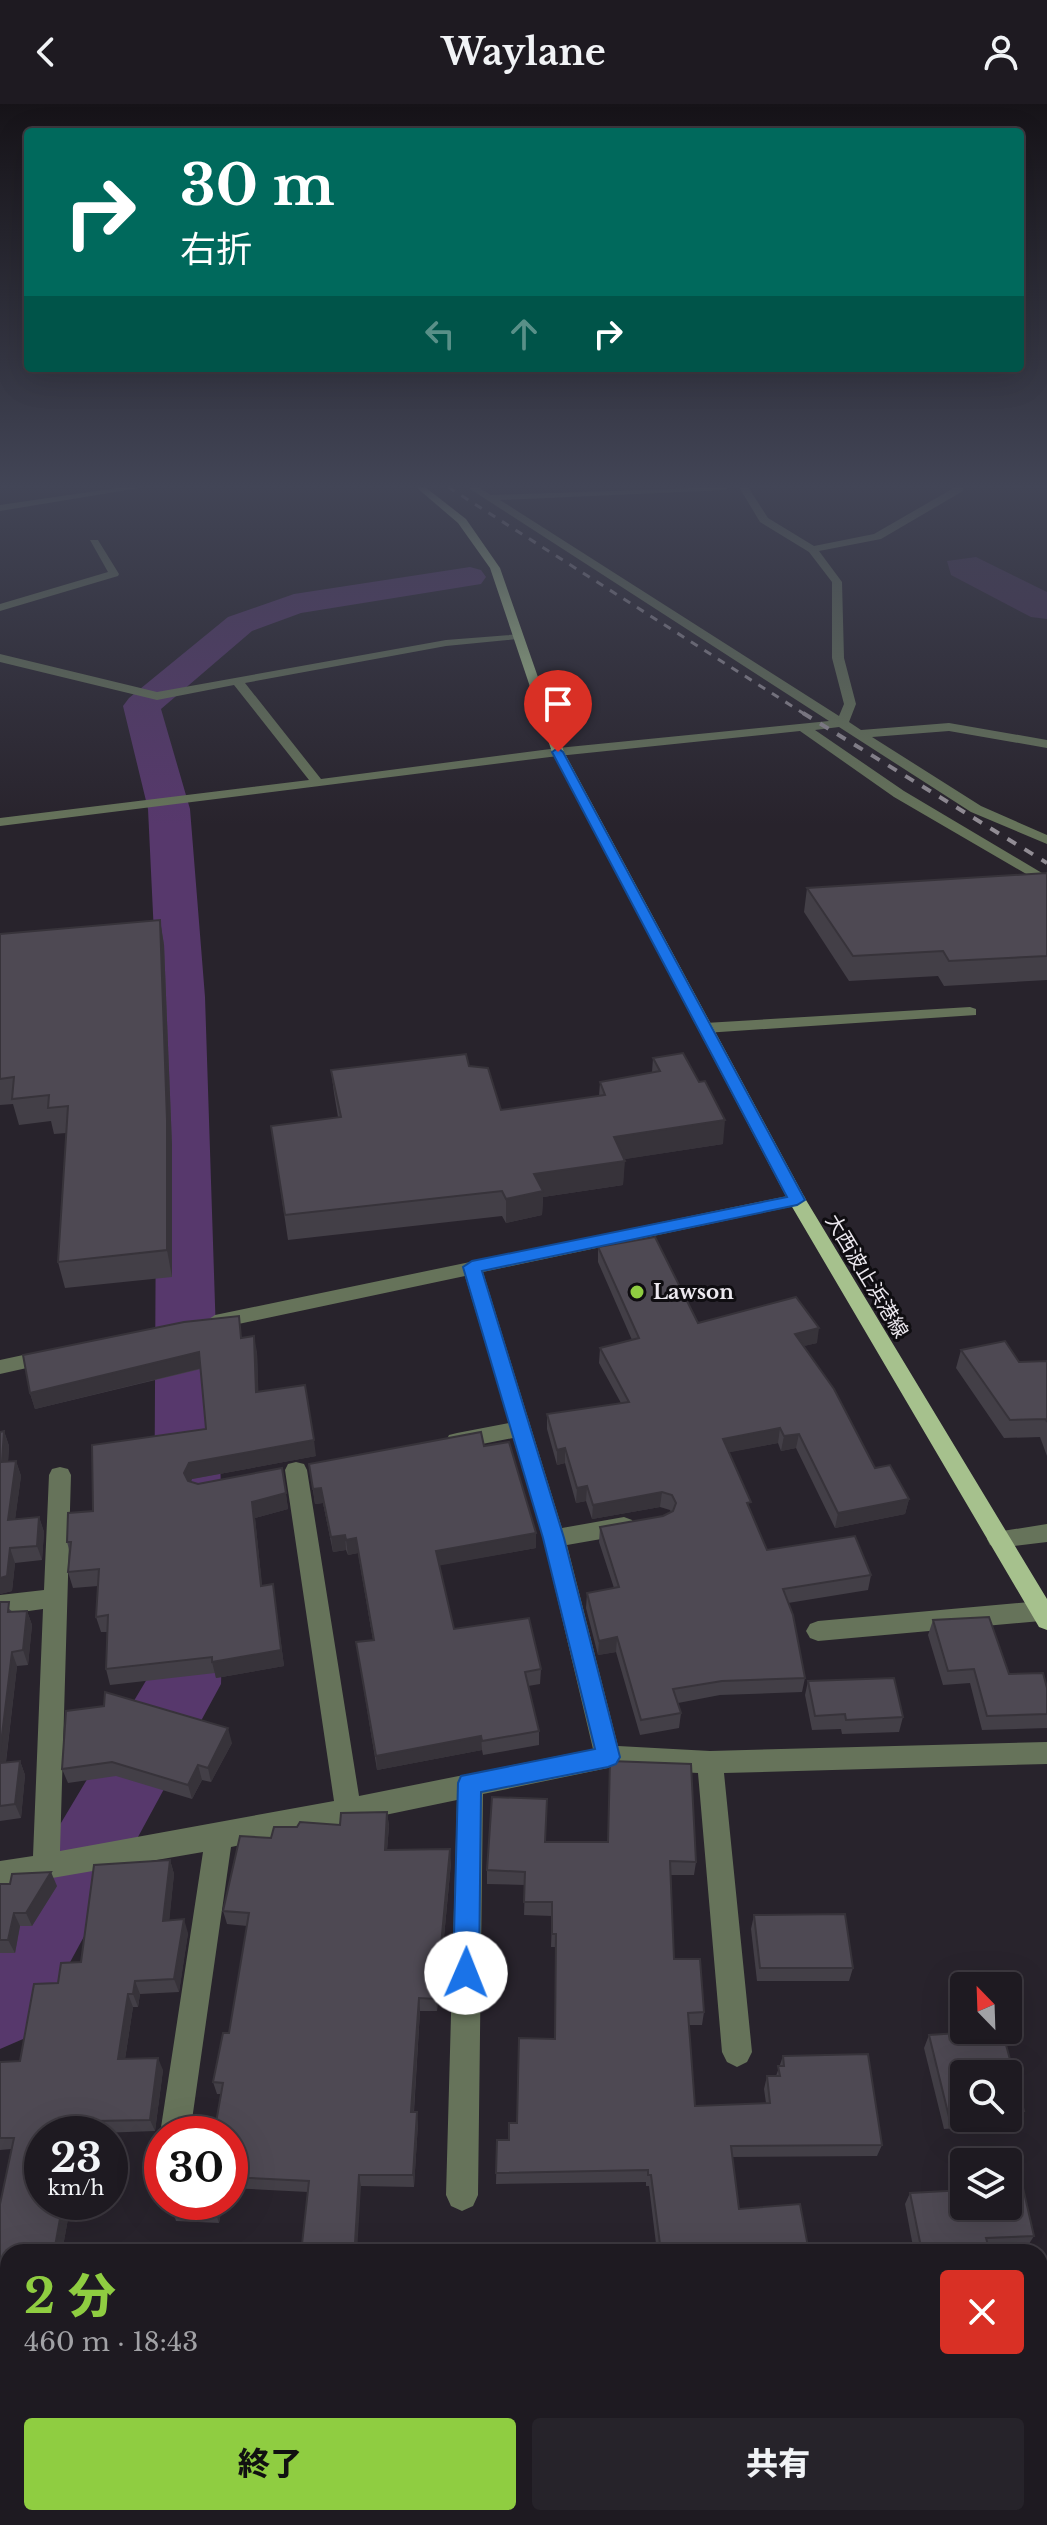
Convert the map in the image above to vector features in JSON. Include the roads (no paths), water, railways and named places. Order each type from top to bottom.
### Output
[{"type":"main road","name":"大西波止浜港線","points":[[505,600],[558,752],[797,1200],[1044,1616]]},
{"type":"street","points":[[0,608],[27,600]]},
{"type":"street","points":[[648,600],[976,809],[1047,840]]},
{"type":"street","points":[[837,600],[838,658],[850,704],[842,723]]},
{"type":"street","points":[[0,658],[157,696],[446,643],[517,636]]},
{"type":"street","points":[[238,682],[317,782]]},
{"type":"street","points":[[0,822],[558,752],[842,723]]},
{"type":"street","points":[[859,734],[949,727],[1047,744]]},
{"type":"street","points":[[804,728],[899,794],[1047,882]]},
{"type":"street","points":[[705,1028],[970,1012]]},
{"type":"street","points":[[198,1325],[797,1200]]},
{"type":"street","points":[[472,1267],[554,1538],[608,1757]]},
{"type":"street","points":[[0,1367],[76,1351]]},
{"type":"street","points":[[431,1445],[521,1429]]},
{"type":"street","points":[[269,1475],[304,1469],[348,1810]]},
{"type":"street","points":[[46,1867],[60,1475]]},
{"type":"street","points":[[554,1538],[646,1522]]},
{"type":"street","points":[[998,1539],[1047,1533]]},
{"type":"street","points":[[0,1605],[54,1598]]},
{"type":"street","points":[[818,1631],[1044,1616]]},
{"type":"street","points":[[0,1874],[219,1837],[608,1757],[710,1762],[1047,1753]]},
{"type":"street","points":[[710,1762],[737,2052]]},
{"type":"street","points":[[462,2195],[470,1783]]},
{"type":"street","points":[[178,2116],[219,1837]]},
{"type":"waterway","points":[[0,2006],[184,1684],[189,1581],[181,997],[169,809],[142,706],[240,624],[294,604],[320,600]]},
{"type":"railway","points":[[625,600],[806,715]]},
{"type":"railway","points":[[803,713],[1047,863]]},
{"type":"place","name":"Lawson","points":[[637,1292]]}]
